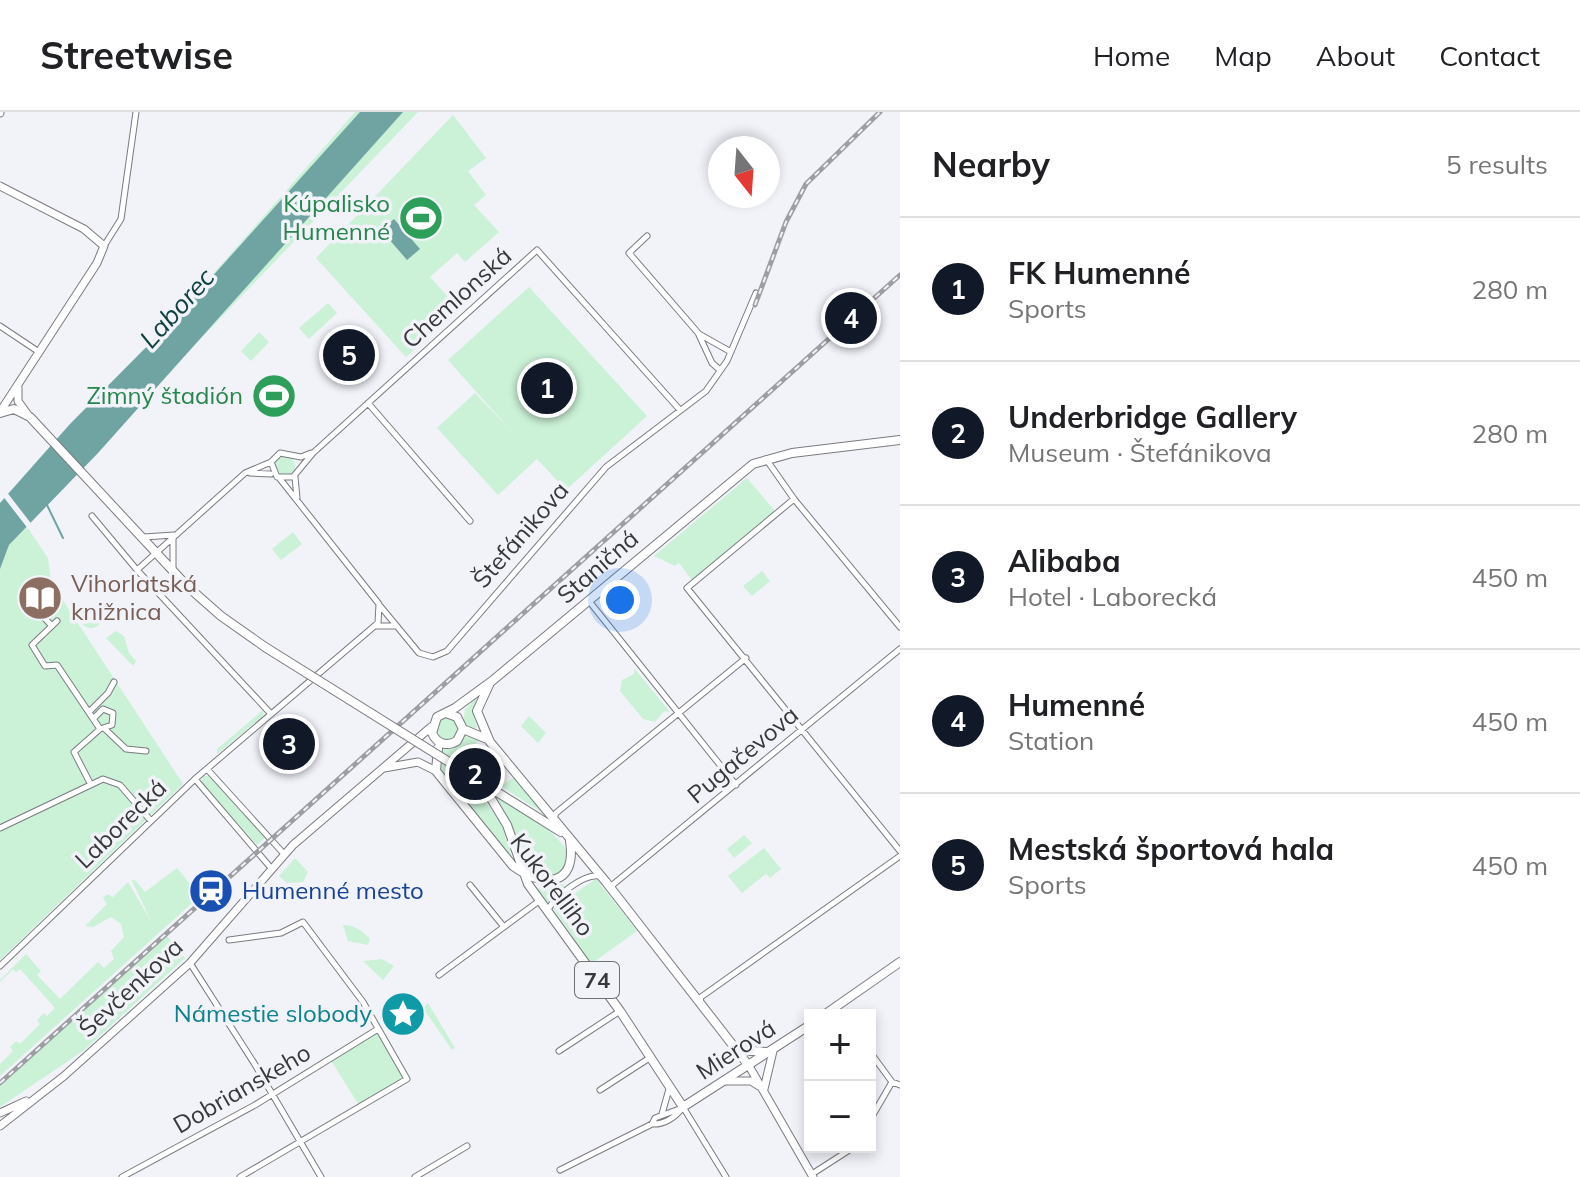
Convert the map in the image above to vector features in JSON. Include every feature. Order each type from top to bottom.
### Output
[{"type":"main road","points":[[0,186],[84,229],[104,246],[97,263],[0,412]]},
{"type":"main road","points":[[18,385],[18,401],[30,417]]},
{"type":"main road","points":[[0,412],[14,409],[30,417]]},
{"type":"main road","name":"74","points":[[30,417],[209,608],[265,647],[569,837],[749,1066]]},
{"type":"main road","name":"Staničná","points":[[446,713],[492,681],[745,469],[766,458],[900,440]]},
{"type":"main road","points":[[492,681],[477,711],[490,742],[569,837],[571,859],[563,875],[545,881],[524,874]]},
{"type":"main road","points":[[459,718],[475,692]]},
{"type":"main road","points":[[382,768],[418,762],[436,771],[437,741],[431,727],[437,717],[446,713],[459,718],[463,729],[490,742]]},
{"type":"main road","name":"Ševčenkova","points":[[0,1127],[190,963],[284,854],[431,727]]},
{"type":"main road","points":[[415,738],[455,743],[463,729]]},
{"type":"main road","name":"Kukorelliho","points":[[436,771],[513,866],[524,874],[539,901],[620,1011],[683,1107]]},
{"type":"main road","name":"74","points":[[481,782],[507,825],[524,874]]},
{"type":"main road","points":[[841,1009],[900,962]]},
{"type":"main road","name":"Mierová","points":[[683,1107],[804,1029]]},
{"type":"main road","points":[[736,1050],[773,1051],[764,1089]]},
{"type":"main road","points":[[749,1066],[813,1176]]},
{"type":"main road","points":[[725,1081],[751,1081],[764,1089]]},
{"type":"main road","name":"Ševčenkova","points":[[0,1113],[39,1094]]},
{"type":"street","points":[[104,246],[121,219],[136,112]]},
{"type":"street","points":[[647,236],[629,253],[699,334],[712,363],[720,370]]},
{"type":"street","name":"Chemlonská","points":[[296,472],[313,453],[537,250],[680,410]]},
{"type":"street","points":[[680,410],[700,397],[720,370],[756,293]]},
{"type":"street","points":[[0,326],[39,352]]},
{"type":"street","points":[[699,334],[731,352]]},
{"type":"street","points":[[368,403],[470,521]]},
{"type":"street","name":"Štefánikova","points":[[280,479],[397,627],[423,655],[433,657],[447,651],[606,467],[680,410]]},
{"type":"street","points":[[137,570],[245,473],[271,462],[280,453],[313,453]]},
{"type":"street","points":[[293,455],[296,472],[293,484],[298,503]]},
{"type":"street","points":[[766,458],[794,499],[900,627]]},
{"type":"street","points":[[271,462],[273,475]]},
{"type":"street","points":[[245,473],[261,471],[280,479],[296,472]]},
{"type":"street","points":[[700,1003],[701,997],[900,854],[803,729],[687,588],[794,499]]},
{"type":"street","points":[[92,516],[137,570],[271,714],[375,626],[381,607]]},
{"type":"street","points":[[143,537],[175,534]]},
{"type":"street","points":[[173,571],[170,551],[175,534]]},
{"type":"street","points":[[22,594],[55,624],[32,645],[45,666],[57,665],[102,729],[126,749],[146,751]]},
{"type":"street","points":[[589,601],[736,785]]},
{"type":"street","points":[[375,626],[397,627]]},
{"type":"street","name":"Pugačevova","points":[[610,888],[900,649]]},
{"type":"street","points":[[554,818],[556,813],[746,658]]},
{"type":"street","points":[[89,712],[108,693],[114,682]]},
{"type":"street","points":[[90,783],[74,752],[114,719],[110,710],[100,710],[94,718]]},
{"type":"street","name":"Laborecká","points":[[0,966],[195,779],[271,714]]},
{"type":"street","points":[[206,769],[284,854]]},
{"type":"street","points":[[0,828],[103,779],[120,785],[151,821]]},
{"type":"street","points":[[195,779],[271,868]]},
{"type":"street","points":[[547,912],[552,903],[587,877],[601,876]]},
{"type":"street","points":[[470,885],[504,927]]},
{"type":"street","points":[[439,975],[539,901]]},
{"type":"street","points":[[229,940],[281,933],[303,922],[363,1002],[407,1079],[240,1177]]},
{"type":"street","points":[[190,963],[321,1177]]},
{"type":"street","points":[[559,1051],[620,1011]]},
{"type":"street","name":"Dobrianskeho","points":[[122,1177],[273,1094],[378,1029]]},
{"type":"street","points":[[600,1090],[651,1057]]},
{"type":"street","points":[[876,1060],[892,1082],[899,1086]]},
{"type":"street","points":[[876,1110],[892,1082]]},
{"type":"street","points":[[662,1115],[669,1087]]},
{"type":"street","points":[[652,1124],[662,1115],[683,1107]]},
{"type":"street","points":[[560,1170],[652,1124],[677,1115],[683,1107]]},
{"type":"street","points":[[683,1107],[726,1177]]},
{"type":"street","points":[[415,1177],[467,1146]]},
{"type":"street","points":[[813,1176],[846,1153]]},
{"type":"green space","points":[[355,112],[418,112],[189,351],[163,331]]},
{"type":"green space","name":"Kúpalisko Humenné","points":[[453,115],[486,158],[468,171],[486,195],[474,205],[499,232],[465,262],[457,253],[430,277],[459,309],[406,357],[316,258]]},
{"type":"green space","points":[[529,287],[647,416],[566,490],[537,459],[498,495],[437,428],[475,393],[514,434],[448,360]]},
{"type":"green space","points":[[328,303],[337,313],[309,339],[299,328]]},
{"type":"green space","points":[[259,332],[269,342],[251,361],[241,351]]},
{"type":"green space","points":[[285,456],[292,459],[295,466],[292,473],[285,476],[278,473],[275,466],[278,459]]},
{"type":"green space","points":[[747,478],[775,511],[692,580],[679,563],[675,566],[654,556]]},
{"type":"green space","points":[[27,527],[48,558],[51,582],[183,784],[0,960],[0,569],[9,545]]},
{"type":"green space","points":[[293,532],[302,544],[281,560],[272,549]]},
{"type":"green space","points":[[762,571],[770,581],[752,596],[743,586]]},
{"type":"green space","points":[[91,606],[99,609],[102,617],[99,625],[91,628],[83,625],[80,617],[83,609]]},
{"type":"green space","points":[[116,631],[124,636],[129,653],[136,661],[133,666],[106,638]]},
{"type":"green space","points":[[634,668],[670,712],[664,711],[655,722],[643,719],[620,691],[622,680],[634,674]]},
{"type":"green space","points":[[477,696],[473,714],[477,727],[473,730],[463,723],[465,710]]},
{"type":"green space","points":[[263,710],[263,716],[217,754],[217,749]]},
{"type":"green space","points":[[529,716],[546,733],[538,743],[521,726]]},
{"type":"green space","points":[[446,717],[454,721],[458,729],[454,737],[446,741],[438,737],[434,729],[438,721]]},
{"type":"green space","points":[[464,733],[481,739],[468,750],[492,779],[487,777],[475,789],[501,822],[514,862],[438,769],[442,747]]},
{"type":"green space","points":[[204,776],[209,776],[265,838],[257,845],[201,782]]},
{"type":"green space","points":[[514,777],[547,816],[501,786]]},
{"type":"green space","points":[[488,789],[533,818],[563,845],[569,858],[565,869],[546,877],[529,870],[505,812]]},
{"type":"green space","points":[[744,835],[752,843],[734,858],[727,849]]},
{"type":"green space","points":[[764,848],[781,869],[770,878],[766,874],[742,893],[728,876]]},
{"type":"green space","points":[[295,858],[308,872],[303,882],[287,883],[279,876]]},
{"type":"green space","points":[[177,868],[200,896],[0,1076],[0,1064],[13,1051],[10,1047],[16,1041],[20,1044],[40,1024],[37,1020],[55,1008],[20,969],[16,972],[13,969],[0,980],[26,954],[41,971],[37,975],[60,999],[98,962],[104,968],[114,959],[111,951],[124,937],[121,924],[111,917],[93,927],[85,926],[107,904],[103,898],[107,894],[113,897],[128,882],[151,921],[132,881],[134,879],[145,892]]},
{"type":"green space","points":[[596,879],[637,931],[591,964],[553,908]]},
{"type":"green space","points":[[563,884],[566,889],[547,906],[535,889]]},
{"type":"green space","points":[[343,925],[355,927],[364,933],[370,939],[368,945],[348,941]]},
{"type":"green space","points":[[167,936],[185,958],[83,1051],[0,1107],[0,1085]]},
{"type":"green space","points":[[382,959],[394,966],[383,980],[363,961]]},
{"type":"green space","points":[[428,1003],[455,1048],[452,1050],[423,1008]]},
{"type":"green space","points":[[378,1029],[407,1079],[360,1107],[330,1059]]},
{"type":"water","points":[[360,112],[403,112],[98,453],[9,545],[0,569],[0,503],[70,424],[174,319]]},
{"type":"water","points":[[394,219],[420,249],[407,260],[381,230]]},
{"type":"pier","points":[[6,491],[33,526],[29,530],[2,495]]},
{"type":"waterway","points":[[46,503],[63,538]]},
{"type":"railway","points":[[755,305],[786,222],[806,184],[880,112]]},
{"type":"railway","points":[[0,1083],[900,275]]},
{"type":"place","name":"Kúpalisko Humenné","points":[[421,218]]},
{"type":"place","name":"Humenné","points":[[851,318]]},
{"type":"place","name":"Mestská športová hala","points":[[349,355]]},
{"type":"place","name":"FK Humenné","points":[[547,388]]},
{"type":"place","name":"Zimný štadión","points":[[274,396]]},
{"type":"place","name":"Vihorlatská knižnica","points":[[40,598]]},
{"type":"place","name":"Alibaba","points":[[289,744]]},
{"type":"place","name":"Underbridge Gallery","points":[[475,774]]},
{"type":"place","name":"Humenné mesto","points":[[211,891]]},
{"type":"place","name":"Námestie slobody","points":[[403,1014]]},
{"type":"water label","name":"Laborec","points":[[177,308]]}]
